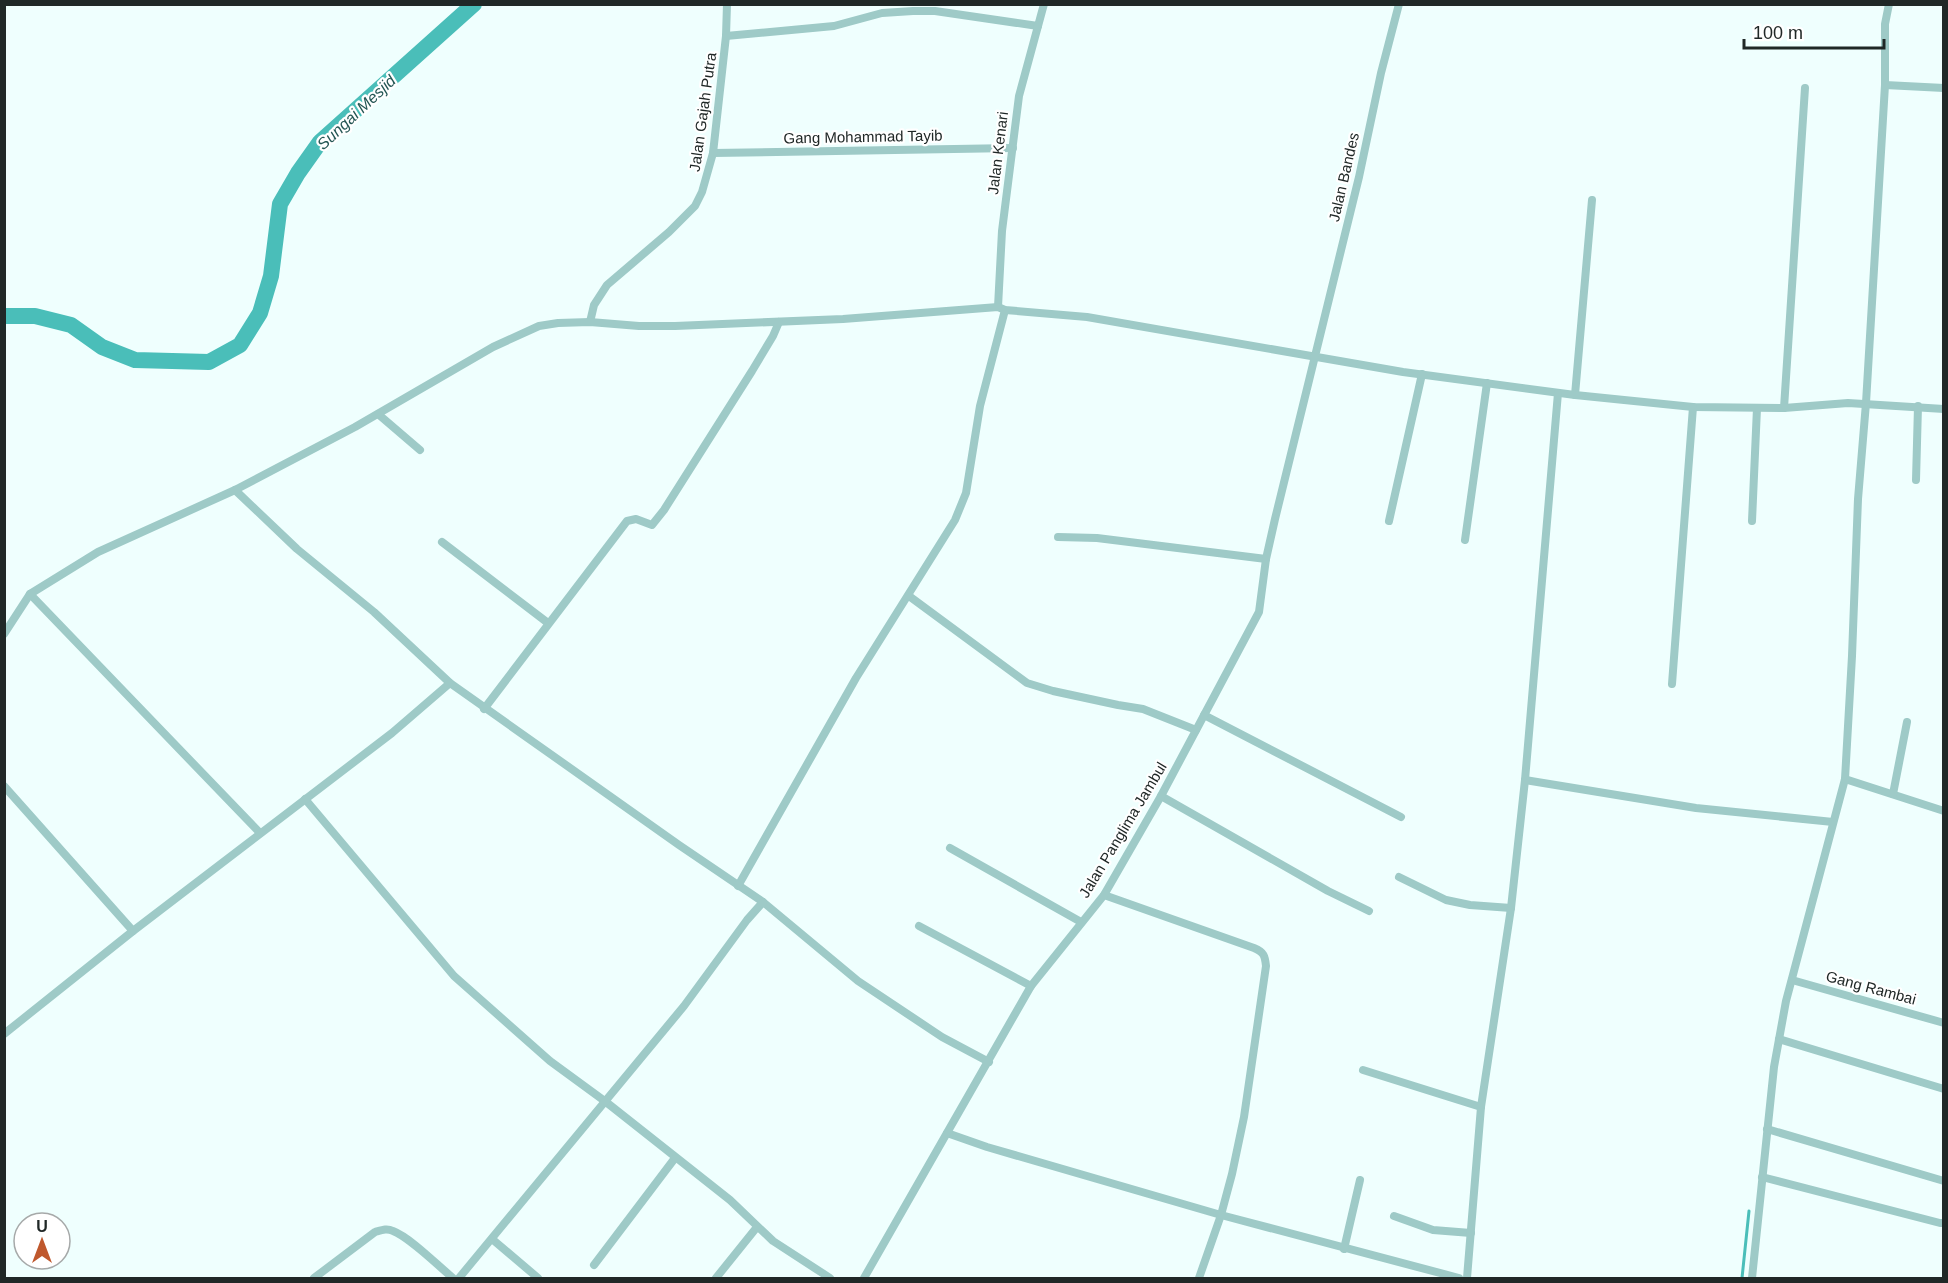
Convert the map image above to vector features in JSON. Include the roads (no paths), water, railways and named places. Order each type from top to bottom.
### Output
[{"type":"street","name":"Jalan Gajah Putra","points":[[590,322],[594,305],[607,285],[669,232],[695,206],[708,178],[713,153],[726,36],[727,4]]},
{"type":"street","name":"Jalan Kenari","points":[[738,885],[856,678],[949,531],[966,493],[980,406],[1001,309],[1002,231],[1018,96],[1044,4]]},
{"type":"street","name":"Jalan Bandes","points":[[1315,356],[1399,4]]},
{"type":"street","points":[[1752,1278],[1767,1129],[1785,1001],[1845,779],[1863,403],[1885,85],[1885,24],[1888,4]]},
{"type":"street","points":[[726,36],[834,26],[882,12],[913,11],[935,11],[1038,26]]},
{"type":"street","points":[[1885,85],[1944,87]]},
{"type":"street","points":[[1784,408],[1805,88]]},
{"type":"street","name":"Gang Mohammad Tayib","points":[[713,153],[1013,148]]},
{"type":"street","points":[[1575,395],[1592,200]]},
{"type":"street","points":[[4,634],[30,594],[98,552],[235,490],[378,414],[493,347],[539,326],[558,323],[590,322],[639,326],[779,322],[1001,309],[1087,317],[1422,374],[1575,395],[1693,407],[1784,408],[1863,403],[1944,409]]},
{"type":"street","points":[[484,709],[627,521],[636,519],[652,525],[664,510],[752,371],[779,322]]},
{"type":"street","name":"Jalan Panglima Jambul","points":[[864,1278],[989,1062],[1030,986],[1104,895],[1161,796],[1259,612],[1266,559],[1315,356]]},
{"type":"street","points":[[1389,521],[1422,374]]},
{"type":"street","points":[[1465,540],[1487,383]]},
{"type":"street","points":[[1467,1278],[1481,1107],[1511,908],[1525,780],[1558,393]]},
{"type":"street","points":[[1916,480],[1918,406]]},
{"type":"street","points":[[1672,684],[1693,407]]},
{"type":"street","points":[[1752,521],[1757,408]]},
{"type":"street","points":[[378,414],[420,450]]},
{"type":"street","points":[[235,490],[297,549],[374,612],[450,683],[484,709],[763,902],[858,981],[942,1037],[989,1062]]},
{"type":"street","points":[[1058,537],[1097,538],[1266,559]]},
{"type":"street","points":[[442,542],[548,623]]},
{"type":"street","points":[[30,594],[260,833]]},
{"type":"street","points":[[909,596],[1027,683],[1053,691],[1143,709],[1196,730]]},
{"type":"street","points":[[4,1034],[133,931],[392,733],[450,683]]},
{"type":"street","points":[[1204,715],[1401,818]]},
{"type":"street","points":[[1893,794],[1907,723]]},
{"type":"street","points":[[1845,779],[1944,811]]},
{"type":"street","points":[[1525,780],[1696,808],[1833,822]]},
{"type":"street","points":[[4,786],[133,931]]},
{"type":"street","points":[[1161,796],[1318,885],[1369,911]]},
{"type":"street","points":[[305,799],[454,976],[550,1060],[730,1200],[757,1227],[792,1255],[830,1278]]},
{"type":"street","points":[[950,848],[1082,922]]},
{"type":"street","points":[[1399,877],[1446,900],[1470,905],[1511,908]]},
{"type":"street","points":[[1104,895],[1254,948],[1265,955],[1266,966],[1244,1117],[1221,1215],[1199,1278]]},
{"type":"street","points":[[459,1278],[684,1006],[747,920],[763,902]]},
{"type":"street","points":[[919,926],[1030,986]]},
{"type":"street","name":"Gang Rambai","points":[[1792,980],[1944,1023]]},
{"type":"street","points":[[1779,1039],[1944,1089]]},
{"type":"street","points":[[1363,1071],[1481,1107]]},
{"type":"street","points":[[1767,1129],[1944,1181]]},
{"type":"street","points":[[947,1133],[987,1147],[1221,1215],[1459,1278]]},
{"type":"street","points":[[594,1265],[675,1158]]},
{"type":"street","points":[[1762,1177],[1944,1223]]},
{"type":"street","points":[[1344,1249],[1360,1180]]},
{"type":"street","points":[[1394,1216],[1433,1230],[1471,1233]]},
{"type":"street","points":[[716,1278],[757,1227]]},
{"type":"street","points":[[314,1278],[375,1232],[384,1229],[394,1231],[410,1242],[453,1278]]},
{"type":"street","points":[[492,1239],[538,1278]]},
{"type":"waterway","name":"Sungai Mesjid","points":[[4,316],[35,316],[71,325],[102,347],[135,360],[209,362],[240,345],[260,313],[271,276],[280,204],[298,173],[320,142],[474,4]]},
{"type":"waterway","points":[[1742,1278],[1749,1211]]}]
